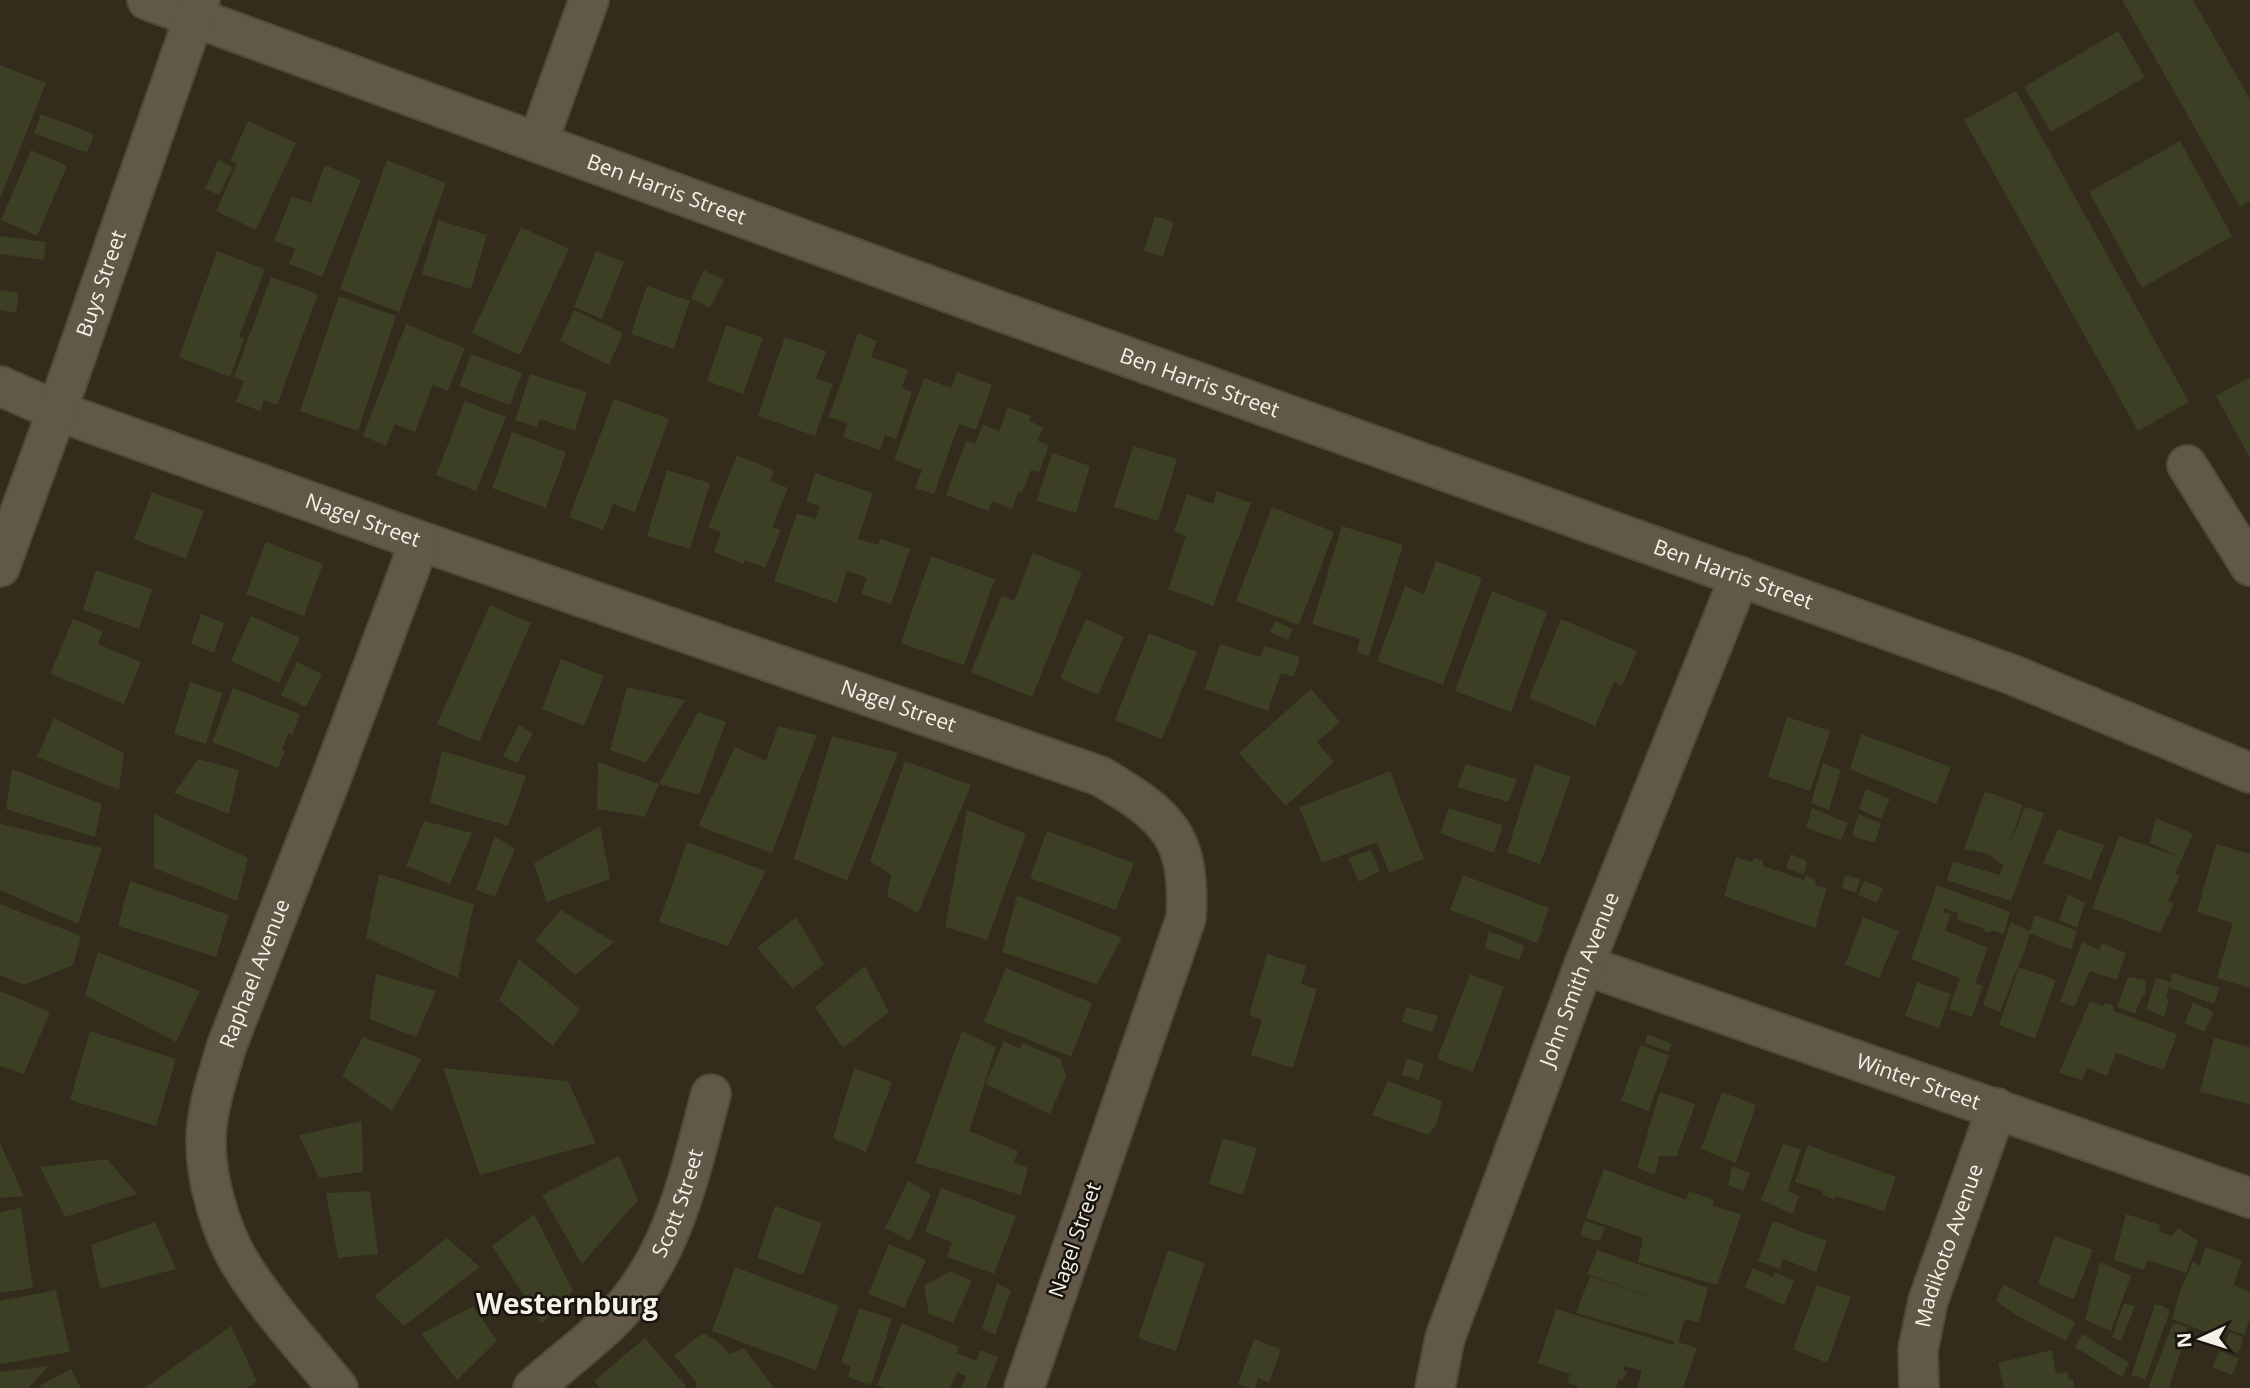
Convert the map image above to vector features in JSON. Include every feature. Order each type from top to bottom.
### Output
[{"type":"street","name":"Ben Harris Street","points":[[147,0],[197,8],[538,142],[977,303],[2013,675],[2250,773]]},
{"type":"street","points":[[538,142],[589,0]]},
{"type":"street","name":"Buys Street","points":[[0,566],[12,499],[58,411],[197,8]]},
{"type":"street","name":"Nagel Street","points":[[0,386],[58,411],[420,541],[1100,776],[1145,803],[1176,840],[1186,868],[1186,918],[1024,1388]]},
{"type":"street","points":[[2187,465],[2250,566]]},
{"type":"street","name":"Raphael Avenue","points":[[338,1388],[241,1265],[222,1222],[210,1181],[206,1138],[215,1087],[227,1045],[420,541]]},
{"type":"street","name":"John Smith Avenue","points":[[1434,1388],[1445,1338],[1584,965],[1740,576]]},
{"type":"street","name":"Winter Street","points":[[1584,965],[2250,1198]]},
{"type":"street","name":"Scott Street","points":[[533,1388],[615,1317],[648,1274],[671,1230],[683,1198],[711,1094]]},
{"type":"street","name":"Madikoto Avenue","points":[[1919,1388],[1917,1350],[1928,1301],[1997,1108]]},
{"type":"building","points":[[2122,0],[2193,0],[2250,99],[2250,201],[2240,207]]},
{"type":"building","points":[[2118,31],[2145,77],[2051,132],[2024,87]]},
{"type":"building","points":[[0,65],[46,83],[0,199]]},
{"type":"building","points":[[2016,91],[2189,402],[2138,431],[1964,120]]},
{"type":"building","points":[[41,114],[94,134],[87,153],[34,133]]},
{"type":"building","points":[[248,121],[296,143],[256,230],[216,211],[237,164],[230,161]]},
{"type":"building","points":[[2180,141],[2232,236],[2142,288],[2089,192]]},
{"type":"building","points":[[31,150],[67,166],[37,236],[1,220]]},
{"type":"building","points":[[218,160],[233,167],[219,195],[205,189]]},
{"type":"building","points":[[387,160],[446,183],[399,312],[340,289]]},
{"type":"building","points":[[325,165],[361,180],[322,277],[289,264],[295,249],[274,241],[292,196],[311,203]]},
{"type":"building","points":[[1155,216],[1174,222],[1163,257],[1144,251]]},
{"type":"building","points":[[438,220],[487,235],[471,289],[422,274]]},
{"type":"building","points":[[521,227],[569,249],[520,355],[472,333]]},
{"type":"building","points":[[0,236],[46,242],[44,260],[0,254]]},
{"type":"building","points":[[217,251],[265,269],[239,337],[244,339],[230,377],[179,357]]},
{"type":"building","points":[[596,251],[624,262],[602,319],[574,307]]},
{"type":"building","points":[[704,270],[724,280],[710,308],[691,298]]},
{"type":"building","points":[[271,277],[318,294],[277,405],[264,400],[260,411],[236,402],[244,381],[234,377]]},
{"type":"building","points":[[647,286],[690,301],[674,349],[631,334]]},
{"type":"building","points":[[0,290],[19,293],[16,313],[0,310]]},
{"type":"building","points":[[339,296],[396,316],[358,431],[300,411]]},
{"type":"building","points":[[574,310],[623,333],[609,365],[560,341]]},
{"type":"building","points":[[406,324],[465,348],[448,391],[433,385],[415,432],[395,424],[386,446],[363,436]]},
{"type":"building","points":[[726,325],[763,338],[743,394],[707,381]]},
{"type":"building","points":[[858,333],[877,341],[871,357],[908,370],[902,388],[912,392],[896,439],[885,435],[880,450],[843,437],[847,423],[829,417]]},
{"type":"building","points":[[785,337],[826,351],[816,379],[833,384],[815,436],[758,416]]},
{"type":"building","points":[[471,354],[522,373],[510,405],[459,386]]},
{"type":"building","points":[[957,372],[992,385],[976,430],[959,424],[934,494],[915,488],[922,470],[894,460],[924,378],[951,388]]},
{"type":"building","points":[[530,374],[587,392],[575,431],[540,419],[537,427],[515,420]]},
{"type":"building","points":[[2250,377],[2250,458],[2216,396]]},
{"type":"building","points":[[614,399],[669,419],[635,512],[613,504],[603,530],[569,517]]},
{"type":"building","points":[[465,401],[506,417],[476,491],[436,475]]},
{"type":"building","points":[[1008,407],[1031,416],[1029,421],[1043,427],[1038,441],[1049,445],[1039,473],[1031,470],[1012,509],[992,501],[988,511],[946,495],[966,441],[975,444],[983,425],[999,431]]},
{"type":"building","points":[[512,432],[566,452],[546,508],[492,488]]},
{"type":"building","points":[[1133,446],[1177,459],[1158,521],[1114,507]]},
{"type":"building","points":[[1052,453],[1090,466],[1076,513],[1037,501]]},
{"type":"building","points":[[737,455],[774,470],[770,481],[788,488],[772,527],[781,530],[765,568],[745,560],[743,564],[714,552],[721,532],[708,527]]},
{"type":"building","points":[[667,470],[710,483],[690,549],[647,536]]},
{"type":"building","points":[[815,473],[873,493],[858,539],[878,545],[881,539],[910,549],[891,604],[861,594],[867,578],[847,571],[837,603],[774,581],[797,513],[815,519],[820,506],[806,502]]},
{"type":"building","points":[[1217,491],[1251,503],[1213,606],[1168,589],[1186,536],[1174,532],[1187,494],[1213,504]]},
{"type":"building","points":[[152,492],[204,511],[186,559],[134,539]]},
{"type":"building","points":[[1272,507],[1334,532],[1299,625],[1236,601]]},
{"type":"building","points":[[1342,526],[1403,545],[1369,656],[1357,652],[1360,639],[1312,624]]},
{"type":"building","points":[[266,542],[323,564],[304,616],[246,594]]},
{"type":"building","points":[[1033,553],[1082,572],[1032,697],[971,672],[1002,595],[1014,601]]},
{"type":"building","points":[[931,556],[995,579],[964,665],[901,643]]},
{"type":"building","points":[[1436,561],[1482,578],[1443,685],[1377,661],[1405,586],[1424,594]]},
{"type":"building","points":[[96,570],[152,589],[139,629],[83,610]]},
{"type":"building","points":[[1492,591],[1547,612],[1511,712],[1455,691]]},
{"type":"building","points":[[490,605],[531,623],[479,742],[437,724]]},
{"type":"building","points":[[201,614],[224,623],[214,653],[191,644]]},
{"type":"building","points":[[251,616],[300,638],[279,683],[231,661]]},
{"type":"building","points":[[73,619],[103,631],[98,644],[141,662],[124,704],[50,674]]},
{"type":"building","points":[[1086,619],[1124,637],[1098,695],[1060,678]]},
{"type":"building","points":[[1561,619],[1637,651],[1622,686],[1614,682],[1595,726],[1529,698]]},
{"type":"building","points":[[1275,621],[1293,629],[1288,640],[1270,632]]},
{"type":"building","points":[[1149,633],[1197,652],[1162,739],[1115,720]]},
{"type":"building","points":[[1220,644],[1260,657],[1265,646],[1300,657],[1294,677],[1281,673],[1268,711],[1205,689]]},
{"type":"building","points":[[561,659],[604,676],[584,726],[542,709]]},
{"type":"building","points":[[297,662],[322,674],[306,707],[281,695]]},
{"type":"building","points":[[190,682],[222,693],[206,744],[174,734]]},
{"type":"building","points":[[627,687],[685,700],[646,763],[610,750]]},
{"type":"building","points":[[233,688],[300,714],[292,735],[288,733],[278,768],[212,742]]},
{"type":"building","points":[[1311,689],[1340,722],[1317,742],[1334,762],[1286,806],[1239,753]]},
{"type":"building","points":[[698,712],[726,722],[699,795],[659,784]]},
{"type":"building","points":[[1787,717],[1830,731],[1810,791],[1768,777]]},
{"type":"building","points":[[54,718],[124,753],[119,790],[37,757]]},
{"type":"building","points":[[519,725],[533,733],[517,763],[503,756]]},
{"type":"building","points":[[778,726],[817,735],[772,853],[698,826],[735,747],[766,761]]},
{"type":"building","points":[[1861,734],[1951,767],[1936,804],[1850,769]]},
{"type":"building","points":[[832,736],[898,753],[847,881],[794,859]]},
{"type":"building","points":[[442,751],[526,776],[508,826],[430,803]]},
{"type":"building","points":[[198,759],[239,770],[229,814],[174,793]]},
{"type":"building","points":[[905,761],[971,785],[918,913],[887,896],[891,875],[870,861]]},
{"type":"building","points":[[598,762],[659,784],[645,817],[597,809]]},
{"type":"building","points":[[1823,763],[1841,770],[1829,810],[1811,803]]},
{"type":"building","points":[[1466,764],[1517,779],[1508,802],[1457,787]]},
{"type":"building","points":[[1535,764],[1571,777],[1540,864],[1507,852]]},
{"type":"building","points":[[12,769],[102,804],[95,837],[6,809]]},
{"type":"building","points":[[1390,771],[1424,859],[1389,873],[1377,842],[1322,863],[1299,807]]},
{"type":"building","points":[[1866,789],[1890,799],[1881,819],[1859,809]]},
{"type":"building","points":[[1985,791],[2023,805],[2008,848],[2025,807],[2044,813],[2011,901],[1947,880],[1953,861],[1999,875],[2003,865],[1986,853],[1964,849]]},
{"type":"building","points":[[1449,808],[1503,825],[1494,853],[1440,833]]},
{"type":"building","points":[[1812,808],[1848,823],[1841,840],[1806,828]]},
{"type":"building","points":[[967,810],[1026,834],[987,940],[945,927]]},
{"type":"building","points":[[154,814],[248,858],[237,901],[154,868]]},
{"type":"building","points":[[1858,814],[1881,823],[1875,843],[1852,836]]},
{"type":"building","points":[[2156,818],[2193,834],[2175,874],[2180,876],[2168,901],[2174,903],[2160,933],[2092,908],[2119,836],[2180,857],[2150,843]]},
{"type":"building","points":[[424,821],[472,833],[450,884],[406,866]]},
{"type":"building","points":[[0,824],[102,848],[78,924],[0,890]]},
{"type":"building","points":[[600,826],[610,879],[547,902],[534,863]]},
{"type":"building","points":[[2058,829],[2104,845],[2091,880],[2043,863]]},
{"type":"building","points":[[1047,831],[1134,863],[1116,910],[1030,878]]},
{"type":"building","points":[[495,836],[515,849],[495,897],[476,890]]},
{"type":"building","points":[[687,842],[766,871],[728,946],[659,922]]},
{"type":"building","points":[[2216,844],[2250,854],[2250,988],[2217,978],[2233,923],[2197,912]]},
{"type":"building","points":[[1371,850],[1380,871],[1359,882],[1348,858]]},
{"type":"building","points":[[1791,854],[1807,861],[1804,875],[1786,868]]},
{"type":"building","points":[[1736,857],[1752,862],[1755,858],[1763,861],[1763,866],[1804,880],[1806,875],[1815,880],[1816,886],[1827,888],[1815,928],[1724,896]]},
{"type":"building","points":[[379,874],[474,904],[458,978],[366,938]]},
{"type":"building","points":[[1463,875],[1549,908],[1537,943],[1450,910]]},
{"type":"building","points":[[1845,875],[1860,879],[1856,893],[1842,888]]},
{"type":"building","points":[[130,881],[229,915],[216,957],[118,926]]},
{"type":"building","points":[[1864,881],[1883,888],[1877,903],[1858,895]]},
{"type":"building","points":[[1937,885],[2010,912],[2004,934],[1984,931],[1983,928],[1957,920],[1958,913],[1944,908],[1943,912],[1951,914],[1945,930],[1988,948],[1975,983],[1983,986],[1972,1017],[1949,1009],[1960,978],[1911,959]]},
{"type":"building","points":[[2068,894],[2085,903],[2077,928],[2059,920]]},
{"type":"building","points":[[1017,895],[1122,938],[1097,984],[1002,952]]},
{"type":"building","points":[[0,904],[81,936],[73,965],[24,985],[0,975]]},
{"type":"building","points":[[561,910],[614,942],[575,975],[535,940]]},
{"type":"building","points":[[2035,915],[2077,931],[2071,950],[2029,933]]},
{"type":"building","points":[[796,917],[824,964],[793,989],[757,948]]},
{"type":"building","points":[[1863,917],[1899,931],[1879,978],[1845,965]]},
{"type":"building","points":[[2011,922],[2030,931],[2000,1012],[1983,1005]]},
{"type":"building","points":[[1489,931],[1525,946],[1519,960],[1485,948]]},
{"type":"building","points":[[2082,942],[2099,950],[2102,943],[2126,953],[2117,980],[2090,971],[2074,1007],[2060,1002]]},
{"type":"building","points":[[98,952],[200,991],[176,1042],[85,995]]},
{"type":"building","points":[[1267,954],[1306,966],[1301,984],[1317,989],[1293,1068],[1251,1055],[1262,1020],[1249,1015]]},
{"type":"building","points":[[519,959],[580,1009],[553,1046],[499,1000]]},
{"type":"building","points":[[865,966],[889,1012],[843,1048],[815,1007]]},
{"type":"building","points":[[2019,967],[2056,980],[2035,1039],[1999,1025]]},
{"type":"building","points":[[1006,968],[1092,1003],[1071,1057],[984,1022]]},
{"type":"building","points":[[2172,973],[2220,988],[2214,1004],[2170,988]]},
{"type":"building","points":[[376,974],[436,991],[416,1037],[369,1019]]},
{"type":"building","points":[[1470,974],[1504,987],[1473,1072],[1437,1059]]},
{"type":"building","points":[[2128,977],[2146,980],[2145,996],[2142,996],[2135,1014],[2117,1007]]},
{"type":"building","points":[[2156,978],[2171,982],[2164,1017],[2146,1009]]},
{"type":"building","points":[[1917,982],[1951,994],[1939,1028],[1905,1016]]},
{"type":"building","points":[[0,991],[50,1012],[24,1074],[0,1066]]},
{"type":"building","points":[[2090,1001],[2103,1006],[2106,1003],[2114,1006],[2114,1011],[2177,1034],[2164,1070],[2116,1053],[2107,1076],[2087,1068],[2082,1080],[2059,1073]]},
{"type":"building","points":[[2193,1002],[2214,1012],[2204,1032],[2185,1023]]},
{"type":"building","points":[[1406,1007],[1438,1016],[1432,1032],[1402,1022]]},
{"type":"building","points":[[90,1031],[176,1059],[156,1126],[70,1100]]},
{"type":"building","points":[[962,1031],[996,1047],[969,1131],[1018,1151],[1014,1162],[1028,1168],[1021,1195],[915,1163]]},
{"type":"building","points":[[1647,1034],[1672,1044],[1669,1052],[1645,1043]]},
{"type":"building","points":[[363,1037],[422,1059],[392,1111],[342,1076]]},
{"type":"building","points":[[2214,1038],[2250,1047],[2250,1104],[2200,1092]]},
{"type":"building","points":[[1004,1041],[1020,1049],[1022,1043],[1061,1059],[1066,1076],[1050,1114],[985,1084]]},
{"type":"building","points":[[1640,1045],[1669,1055],[1649,1111],[1621,1101]]},
{"type":"building","points":[[1407,1058],[1424,1064],[1419,1080],[1402,1075]]},
{"type":"building","points":[[443,1068],[568,1081],[596,1143],[480,1175]]},
{"type":"building","points":[[854,1068],[892,1082],[866,1152],[833,1138]]},
{"type":"building","points":[[1388,1081],[1442,1101],[1437,1123],[1429,1135],[1372,1115]]},
{"type":"building","points":[[1660,1092],[1695,1104],[1677,1156],[1659,1156],[1655,1175],[1637,1168]]},
{"type":"building","points":[[1722,1092],[1756,1105],[1736,1163],[1701,1149]]},
{"type":"building","points":[[362,1121],[363,1172],[319,1178],[299,1135]]},
{"type":"building","points":[[1223,1138],[1257,1148],[1243,1195],[1209,1184]]},
{"type":"building","points":[[0,1143],[24,1196],[0,1198]]},
{"type":"building","points":[[1783,1144],[1801,1149],[1788,1191],[1799,1196],[1793,1214],[1761,1200]]},
{"type":"building","points":[[1808,1145],[1896,1177],[1884,1211],[1836,1196],[1833,1199],[1823,1195],[1823,1191],[1795,1182]]},
{"type":"building","points":[[619,1156],[638,1200],[582,1264],[542,1195]]},
{"type":"building","points":[[107,1159],[137,1194],[65,1217],[40,1167]]},
{"type":"building","points":[[1732,1166],[1750,1173],[1743,1191],[1728,1185]]},
{"type":"building","points":[[1604,1169],[1686,1200],[1689,1191],[1714,1200],[1713,1206],[1741,1214],[1717,1285],[1638,1262],[1643,1238],[1586,1218]]},
{"type":"building","points":[[908,1181],[931,1194],[910,1241],[885,1228]]},
{"type":"building","points":[[941,1188],[1016,1216],[994,1274],[947,1257],[952,1242],[925,1232]]},
{"type":"building","points":[[370,1191],[378,1254],[338,1258],[326,1193]]},
{"type":"building","points":[[775,1206],[822,1223],[803,1275],[757,1258]]},
{"type":"building","points":[[21,1208],[33,1288],[0,1293],[0,1212]]},
{"type":"building","points":[[534,1214],[573,1291],[542,1324],[492,1246]]},
{"type":"building","points":[[2126,1214],[2160,1225],[2159,1231],[2171,1236],[2178,1228],[2198,1241],[2186,1273],[2148,1260],[2143,1270],[2114,1260]]},
{"type":"building","points":[[1585,1221],[1605,1227],[1600,1241],[1580,1236]]},
{"type":"building","points":[[1773,1221],[1827,1241],[1816,1272],[1783,1259],[1780,1269],[1758,1261]]},
{"type":"building","points":[[155,1222],[176,1269],[100,1289],[91,1245]]},
{"type":"building","points":[[2055,1236],[2093,1250],[2074,1299],[2038,1284]]},
{"type":"building","points":[[447,1238],[480,1267],[404,1326],[374,1296]]},
{"type":"building","points":[[889,1244],[926,1260],[904,1308],[868,1294]]},
{"type":"building","points":[[2205,1247],[2242,1260],[2234,1285],[2250,1292],[2250,1319],[2244,1335],[2219,1325],[2211,1334],[2172,1319],[2181,1288],[2193,1262],[2200,1266]]},
{"type":"building","points":[[1168,1250],[1205,1263],[1176,1351],[1138,1338]]},
{"type":"building","points":[[1597,1250],[1708,1288],[1699,1323],[1685,1319],[1678,1342],[1697,1348],[1683,1388],[1637,1388],[1642,1371],[1625,1366],[1623,1370],[1627,1372],[1622,1381],[1619,1379],[1616,1388],[1577,1388],[1578,1386],[1568,1383],[1569,1375],[1572,1375],[1538,1363],[1556,1309],[1673,1345],[1674,1341],[1576,1313],[1590,1276],[1693,1311],[1587,1274]]},
{"type":"building","points":[[2100,1262],[2131,1276],[2111,1331],[2085,1320]]},
{"type":"building","points":[[735,1267],[839,1306],[816,1370],[712,1331]]},
{"type":"building","points":[[1753,1268],[1773,1277],[1775,1272],[1794,1281],[1784,1305],[1745,1287]]},
{"type":"building","points":[[950,1271],[972,1281],[953,1323],[929,1314],[924,1286]]},
{"type":"building","points":[[997,1283],[1011,1291],[995,1335],[982,1329]]},
{"type":"building","points":[[2003,1284],[2075,1322],[2066,1341],[2016,1315],[1996,1301]]},
{"type":"building","points":[[1817,1285],[1851,1297],[1827,1363],[1793,1349]]},
{"type":"building","points":[[56,1290],[70,1352],[0,1364],[0,1301]]},
{"type":"building","points":[[2124,1303],[2135,1306],[2121,1341],[2112,1337]]},
{"type":"building","points":[[2155,1304],[2170,1311],[2145,1380],[2131,1376]]},
{"type":"building","points":[[473,1306],[497,1341],[457,1380],[421,1334]]},
{"type":"building","points":[[859,1308],[892,1319],[871,1385],[848,1377],[851,1366],[841,1362]]},
{"type":"building","points":[[902,1323],[959,1347],[957,1353],[976,1361],[980,1350],[998,1357],[986,1388],[961,1388],[966,1376],[957,1372],[950,1388],[885,1388],[877,1385]]},
{"type":"building","points":[[2173,1323],[2188,1327],[2169,1388],[2148,1388]]},
{"type":"building","points":[[231,1326],[257,1381],[247,1388],[144,1388]]},
{"type":"building","points":[[2229,1332],[2243,1337],[2239,1353],[2224,1350]]},
{"type":"building","points":[[703,1333],[717,1341],[730,1354],[744,1348],[774,1388],[695,1388],[697,1383],[674,1355]]},
{"type":"building","points":[[2082,1334],[2129,1363],[2122,1377],[2075,1347]]},
{"type":"building","points":[[645,1338],[686,1386],[600,1388],[594,1381]]},
{"type":"building","points":[[1254,1339],[1281,1349],[1269,1383],[1258,1378],[1255,1388],[1250,1388],[1238,1384]]},
{"type":"building","points":[[2052,1350],[2056,1374],[2067,1372],[2069,1380],[2073,1379],[2074,1388],[2004,1388],[1998,1363]]},
{"type":"building","points":[[2220,1351],[2239,1359],[2232,1375],[2212,1367]]},
{"type":"building","points":[[49,1366],[28,1388],[0,1388],[0,1372]]},
{"type":"building","points":[[71,1369],[81,1388],[39,1388],[41,1385]]},
{"type":"district","name":"Westernburg","points":[[567,1304]]}]
